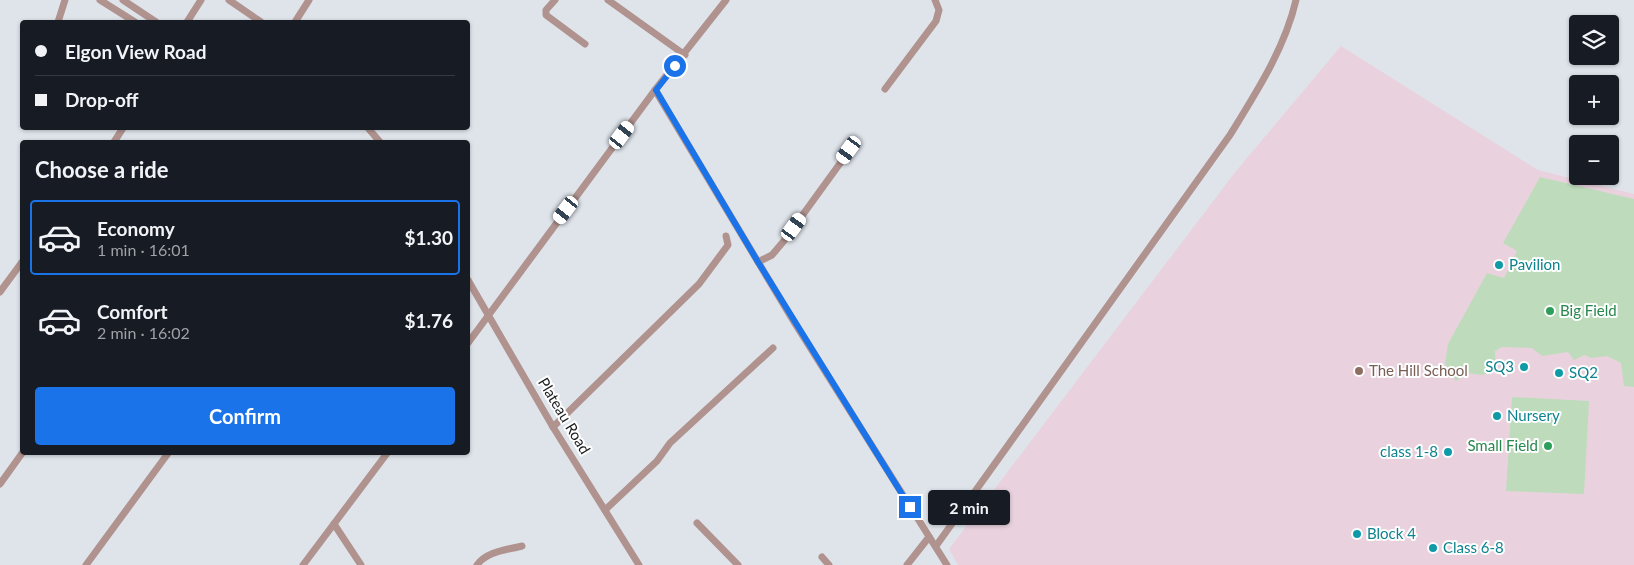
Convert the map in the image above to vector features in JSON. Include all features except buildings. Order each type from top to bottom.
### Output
[{"type":"street","points":[[59,20],[65,0]]},
{"type":"street","points":[[100,0],[112,3],[133,20]]},
{"type":"street","points":[[123,0],[153,20]]},
{"type":"street","points":[[188,20],[201,0]]},
{"type":"street","points":[[229,0],[257,20]]},
{"type":"street","points":[[296,20],[309,0]]},
{"type":"street","points":[[555,0],[546,10],[546,15],[585,44]]},
{"type":"street","points":[[608,0],[685,55]]},
{"type":"street","points":[[470,340],[656,90],[726,0]]},
{"type":"street","points":[[885,89],[936,21],[939,10],[936,0]]},
{"type":"street","points":[[936,546],[1230,135],[1261,84],[1281,40],[1296,0]]},
{"type":"street","points":[[656,90],[758,262],[947,565]]},
{"type":"street","points":[[370,130],[378,140]]},
{"type":"street","points":[[758,262],[772,255],[783,242],[849,150]]},
{"type":"street","points":[[554,427],[699,284],[728,245],[726,236]]},
{"type":"street","points":[[0,292],[20,265]]},
{"type":"street","name":"Plateau Road","points":[[470,283],[554,427],[639,565]]},
{"type":"street","points":[[605,510],[657,462],[670,443],[773,348]]},
{"type":"street","points":[[0,484],[21,455]]},
{"type":"street","points":[[86,565],[167,455]]},
{"type":"street","points":[[303,565],[386,455]]},
{"type":"street","points":[[334,524],[360,565]]},
{"type":"street","points":[[698,524],[738,565]]},
{"type":"street","points":[[907,565],[929,537]]},
{"type":"street","points":[[477,565],[481,559],[490,554],[522,546]]},
{"type":"street","points":[[822,557],[829,565]]},
{"type":"shaded area","name":"The Hill School","points":[[1341,46],[1538,170],[1569,178],[1569,185],[1598,185],[1634,194],[1634,565],[958,565],[949,549],[1236,171]]},
{"type":"green space","name":"Big Field","points":[[1540,177],[1634,199],[1634,387],[1624,386],[1621,363],[1607,356],[1591,358],[1584,355],[1574,360],[1568,352],[1542,356],[1532,348],[1502,347],[1495,351],[1496,371],[1482,375],[1467,373],[1456,381],[1445,364],[1448,344],[1487,273],[1504,278],[1517,251],[1503,243]]},
{"type":"green space","name":"Small Field","points":[[1512,397],[1589,401],[1584,494],[1506,491]]},
{"type":"place","name":"Pavilion","points":[[1499,265]]},
{"type":"place","name":"Big Field","points":[[1550,311]]},
{"type":"place","name":"SQ3","points":[[1524,367]]},
{"type":"place","name":"The Hill School","points":[[1359,371]]},
{"type":"place","name":"SQ2","points":[[1559,373]]},
{"type":"place","name":"Nursery","points":[[1497,416]]},
{"type":"place","name":"Small Field","points":[[1548,446]]},
{"type":"place","name":"class 1-8","points":[[1448,452]]},
{"type":"place","name":"Block 4","points":[[1357,534]]},
{"type":"place","name":"Class 6-8","points":[[1433,548]]},
{"type":"route","points":[[675,66],[656,90],[794,322],[910,507]]}]
